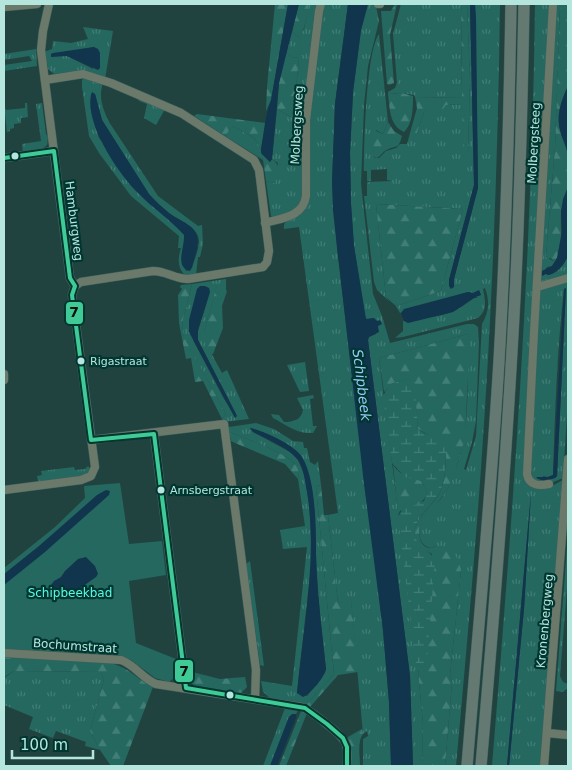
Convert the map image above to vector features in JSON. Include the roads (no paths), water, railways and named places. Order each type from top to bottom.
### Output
[{"type":"highway","points":[[466,766],[488,518],[499,360],[511,4]]},
{"type":"highway","points":[[481,766],[502,518],[514,314],[520,186],[524,4]]},
{"type":"street","points":[[4,7],[37,4]]},
{"type":"street","name":"Hamburgweg","points":[[4,490],[87,478],[95,467],[72,295],[75,286],[70,275],[41,44],[49,4]]},
{"type":"street","name":"Molbergsweg","points":[[265,223],[292,215],[298,212],[304,205],[306,196],[306,120],[318,11],[321,4]]},
{"type":"street","name":"Molbergsteeg","points":[[549,484],[538,486],[529,480],[527,474],[553,4]]},
{"type":"street","points":[[45,80],[83,74],[111,83],[181,113],[254,160],[260,170],[269,258],[265,265],[257,269],[188,279],[178,278],[161,271],[153,271],[81,282],[75,286]]},
{"type":"street","points":[[4,158],[54,151]]},
{"type":"street","points":[[537,283],[543,286],[568,278]]},
{"type":"street","points":[[4,374],[4,380]]},
{"type":"street","points":[[92,440],[154,434],[224,424],[254,652],[257,679],[255,699]]},
{"type":"street","points":[[154,434],[186,688]]},
{"type":"street","name":"Kronenbergweg","points":[[544,766],[568,459]]},
{"type":"street","name":"Bochumstraat","points":[[4,653],[121,660],[156,684],[302,707],[314,713],[346,742],[347,766]]},
{"type":"street","points":[[547,733],[568,735]]},
{"type":"water","points":[[288,4],[299,4],[279,83],[272,159],[270,162],[261,153],[261,149]]},
{"type":"water","name":"Schipbeek","points":[[348,4],[368,4],[361,30],[353,92],[350,153],[351,204],[354,246],[366,319],[374,318],[377,321],[380,320],[382,324],[378,326],[379,332],[369,337],[368,340],[410,676],[413,766],[391,766],[389,702],[383,630],[364,484],[333,211],[332,182],[335,104]]},
{"type":"water","points":[[470,4],[475,4],[476,17],[478,188],[454,279],[454,287],[451,289],[449,280],[474,185]]},
{"type":"water","points":[[94,47],[100,53],[100,68],[98,70],[67,56],[51,57],[53,53]]},
{"type":"water","points":[[568,86],[568,156],[559,127],[559,115],[561,103]]},
{"type":"water","points":[[92,92],[95,94],[102,120],[149,194],[169,213],[187,224],[195,232],[198,244],[190,271],[185,269],[181,261],[184,235],[128,182],[103,144],[92,116],[90,103]]},
{"type":"water","points":[[568,187],[568,256],[558,270],[552,274],[542,276],[540,272],[552,266],[557,258],[562,231],[561,212],[563,199]]},
{"type":"water","points":[[200,286],[209,288],[210,292],[198,330],[198,340],[237,416],[235,418],[189,332],[189,320],[197,289]]},
{"type":"water","points":[[566,288],[557,476],[545,481],[536,477],[553,475],[564,289]]},
{"type":"water","points":[[479,290],[481,295],[475,297],[478,298],[474,298],[453,312],[408,323],[404,321],[401,313],[404,309]]},
{"type":"water","points":[[250,428],[278,439],[298,452],[307,467],[313,491],[317,583],[326,669],[317,685],[303,697],[297,693],[308,592],[311,542],[305,479],[298,460],[289,451],[253,432]]},
{"type":"water","points":[[106,490],[110,491],[109,495],[45,552],[4,585],[4,574],[97,495]]},
{"type":"water","points":[[531,493],[524,609],[509,766],[507,766]]},
{"type":"water","points":[[86,557],[95,566],[98,574],[96,577],[75,592],[69,599],[49,597],[49,588],[54,581],[61,577],[78,559]]},
{"type":"water","points":[[292,714],[296,714],[296,718],[277,766],[270,766],[289,717]]},
{"type":"place","name":"Rigastraat","points":[[81,361]]},
{"type":"place","name":"Arnsbergstraat","points":[[161,490]]},
{"type":"park label","name":"Schipbeekbad","points":[[70,593]]}]
